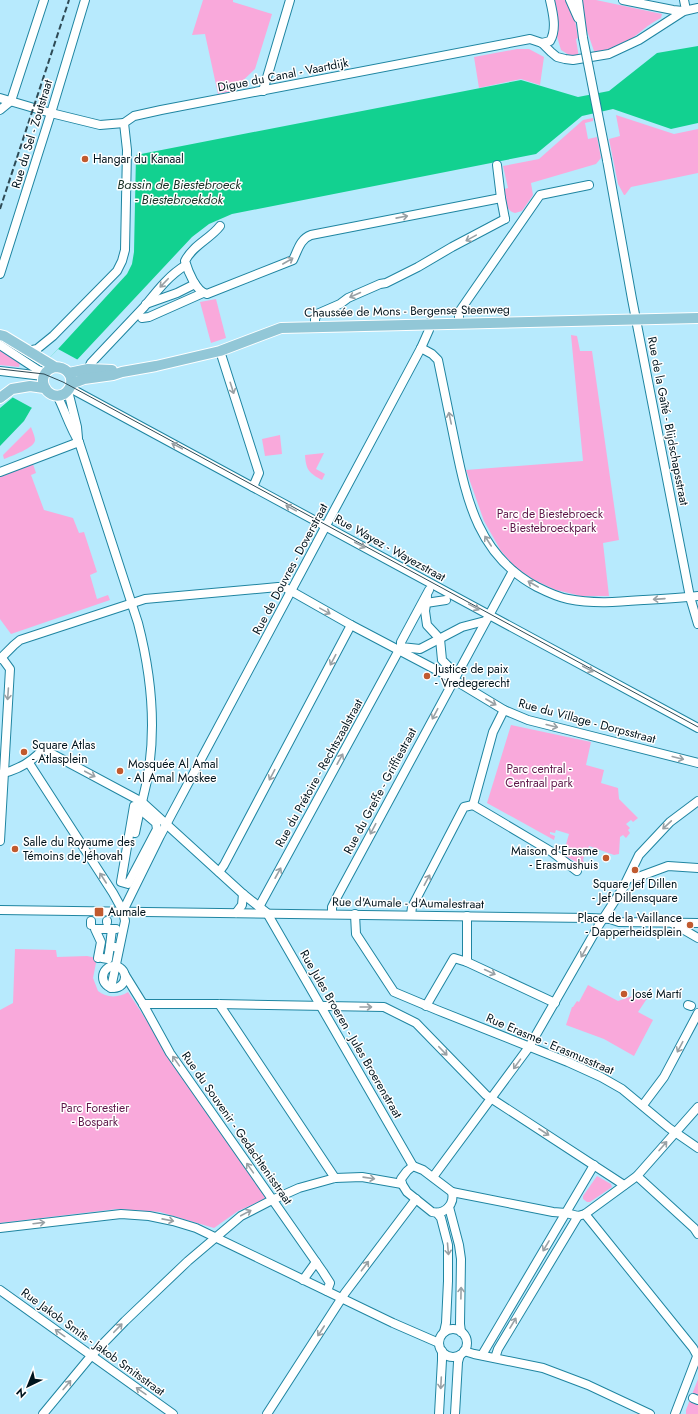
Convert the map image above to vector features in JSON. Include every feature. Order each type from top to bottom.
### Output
[{"type":"main road","name":"Chaussée de Mons - Bergense Steenweg","points":[[69,382],[113,375],[220,351],[281,328],[429,323],[698,318]]},
{"type":"main road","points":[[0,398],[16,388],[30,386],[51,392],[64,393],[69,382],[63,368],[50,364],[1,337]]},
{"type":"main road","points":[[50,364],[48,370],[40,373],[43,384],[51,392]]},
{"type":"main road","name":"Chaussée de Mons - Bergense Steenweg","points":[[69,382],[88,369],[122,372]]},
{"type":"street","points":[[0,110],[11,101],[44,0]]},
{"type":"street","name":"Rue du Sel - Zoutstraat","points":[[0,274],[52,113],[85,0]]},
{"type":"street","points":[[263,91],[290,0]]},
{"type":"street","points":[[550,0],[554,35],[550,41],[542,43],[546,49],[557,56],[572,60],[609,54],[639,40],[685,11]]},
{"type":"street","points":[[570,0],[583,34]]},
{"type":"street","points":[[578,0],[583,34]]},
{"type":"street","points":[[623,0],[674,10],[685,11],[698,8]]},
{"type":"street","points":[[684,0],[685,11]]},
{"type":"street","name":"Rue de la Gaîté - Blijdschapsstraat","points":[[583,34],[636,319],[694,597],[698,624]]},
{"type":"street","name":"Digue du Canal - Vaartdijk","points":[[124,124],[134,116],[147,113],[530,39],[542,43]]},
{"type":"street","points":[[0,98],[100,125],[124,124],[127,150],[125,250],[122,261],[117,271],[53,336],[37,349],[28,352]]},
{"type":"street","points":[[497,165],[505,219]]},
{"type":"street","points":[[459,323],[459,312],[540,195],[588,185]]},
{"type":"street","points":[[142,318],[149,317],[203,293],[207,294],[293,260],[304,237],[501,198]]},
{"type":"street","points":[[505,219],[519,225]]},
{"type":"street","points":[[315,326],[317,314],[340,304],[348,298],[380,284],[386,283],[418,267],[505,219]]},
{"type":"street","points":[[203,293],[195,284],[185,261],[188,255],[216,232],[220,226]]},
{"type":"street","points":[[88,369],[150,298],[175,272],[186,265]]},
{"type":"street","points":[[146,304],[177,293],[195,284]]},
{"type":"street","name":"Rue de Douvres - Doverstraat","points":[[123,911],[167,824],[421,348],[429,330],[429,323]]},
{"type":"street","points":[[1,337],[40,373]]},
{"type":"street","points":[[421,348],[432,354],[438,360],[464,487],[472,511],[486,540],[513,571],[530,583],[566,599],[608,603],[694,597]]},
{"type":"street","points":[[220,351],[259,473],[253,487]]},
{"type":"street","points":[[0,371],[40,373]]},
{"type":"street","points":[[69,382],[79,442],[132,603],[145,650],[152,705],[150,756],[124,883]]},
{"type":"street","name":"Rue Wayez - Wayezstraat","points":[[69,382],[487,618],[698,728]]},
{"type":"street","points":[[51,392],[65,410],[73,433],[79,442]]},
{"type":"street","points":[[0,472],[79,442]]},
{"type":"street","name":"Rue du Greffe - Griffiestraat","points":[[332,914],[332,907],[338,895],[513,571]]},
{"type":"street","name":"Rue du Village - Dorpsstraat","points":[[1,659],[20,640],[132,603],[153,598],[284,587],[453,680],[504,710],[528,720],[698,763]]},
{"type":"street","points":[[448,673],[449,667],[442,660],[440,639],[427,625],[425,611],[428,590],[400,642],[400,647],[409,650],[420,649],[440,639],[462,627],[487,618]]},
{"type":"street","points":[[426,603],[446,600]]},
{"type":"street","points":[[219,872],[351,625]]},
{"type":"street","name":"Rue du Prétoire - Rechtszaalstraat","points":[[259,907],[399,650]]},
{"type":"street","points":[[0,841],[2,773],[10,669],[1,659]]},
{"type":"street","points":[[473,805],[492,732],[504,710]]},
{"type":"street","points":[[2,773],[17,770],[29,763],[43,749],[141,805],[167,824],[243,894],[267,913]]},
{"type":"street","points":[[29,763],[123,911],[125,918],[116,966]]},
{"type":"street","points":[[432,1177],[492,1099],[529,1047],[603,919],[629,878],[639,855],[670,822],[698,801]]},
{"type":"street","points":[[124,883],[128,884],[157,829],[155,823],[141,805]]},
{"type":"street","points":[[124,883],[121,882],[134,806],[141,805]]},
{"type":"street","points":[[411,915],[412,907],[464,807],[473,805],[552,852],[577,870]]},
{"type":"street","points":[[137,819],[155,823]]},
{"type":"street","points":[[629,878],[641,876],[668,866],[698,868]]},
{"type":"street","points":[[236,913],[242,905],[243,894]]},
{"type":"street","name":"Rue d'Aumale - d'Aumalestraat","points":[[0,910],[467,916],[603,919],[619,922],[696,924]]},
{"type":"street","name":"Rue Jules Broeren - Jules Broerenstraat","points":[[267,913],[413,1166]]},
{"type":"street","name":"Rue Erasme - Erasmusstraat","points":[[355,914],[356,934],[394,992],[568,1062],[601,1077],[622,1089],[675,1132],[698,1148]]},
{"type":"street","points":[[467,916],[467,962]]},
{"type":"street","points":[[671,923],[698,938]]},
{"type":"street","points":[[92,926],[101,942],[120,948]]},
{"type":"street","points":[[109,926],[110,944],[108,959],[101,958],[101,942],[95,929],[109,926]]},
{"type":"street","points":[[426,1006],[454,958],[467,962],[555,1003]]},
{"type":"street","points":[[116,966],[120,968],[125,975],[123,984],[115,988],[107,986],[104,982],[104,973],[106,969],[111,967],[116,966]]},
{"type":"street","name":"Rue du Souvenir - Gedachtenisstraat","points":[[125,975],[170,1053],[330,1283],[327,1291]]},
{"type":"street","points":[[143,1004],[384,1007],[416,1023],[486,1095],[594,1164],[624,1185]]},
{"type":"street","points":[[219,1004],[335,1178]]},
{"type":"street","points":[[643,1105],[664,1077],[698,1013]]},
{"type":"street","points":[[495,1358],[498,1348],[582,1215],[637,1176],[698,1107]]},
{"type":"street","points":[[482,1355],[594,1164]]},
{"type":"street","points":[[452,1192],[453,1200],[449,1207],[445,1211],[437,1213],[432,1212],[407,1192],[401,1179],[413,1166],[422,1170],[452,1192],[553,1212],[566,1212],[582,1215],[698,1356],[674,1414]]},
{"type":"street","points":[[637,1176],[694,1228],[698,1234]]},
{"type":"street","points":[[43,1414],[91,1356],[124,1321],[241,1216],[299,1188],[335,1178],[362,1177],[402,1184]]},
{"type":"street","points":[[267,1414],[342,1298],[416,1199]]},
{"type":"street","points":[[449,1207],[461,1259],[460,1324],[461,1332],[467,1343],[458,1362],[455,1414]]},
{"type":"street","points":[[437,1213],[441,1218],[448,1245],[446,1323],[444,1332],[441,1335],[440,1347],[442,1360],[439,1414]]},
{"type":"street","points":[[0,1228],[121,1214],[149,1216],[173,1221],[196,1228],[216,1237],[342,1298],[440,1347],[444,1354],[452,1357],[462,1353],[482,1355],[543,1368],[588,1385],[650,1414]]},
{"type":"street","points":[[303,1280],[316,1262]]},
{"type":"street","name":"Rue Jakob Smits - Jakob Smitsstraat","points":[[0,1290],[173,1414]]},
{"type":"street","points":[[444,1332],[452,1329],[461,1332]]},
{"type":"green space","points":[[203,0],[233,0],[233,2],[272,14],[255,69],[232,91],[218,94],[205,34],[192,35]]},
{"type":"green space","points":[[552,0],[566,0],[575,20],[579,58],[572,57],[561,50],[556,33]]},
{"type":"green space","points":[[580,0],[596,0],[662,14],[661,18],[627,42],[615,48],[595,54],[585,25]]},
{"type":"green space","points":[[517,49],[529,49],[544,57],[540,85],[521,79],[479,88],[474,57]]},
{"type":"green space","points":[[616,115],[674,134],[698,129],[698,173],[631,187],[624,195],[618,184],[609,139],[620,136]]},
{"type":"green space","points":[[593,118],[593,121],[585,123],[588,139],[597,137],[601,158],[596,164],[531,183],[533,195],[522,211],[515,213],[509,210],[506,204],[504,189],[508,188],[503,166],[539,159],[583,120]]},
{"type":"green space","points":[[216,299],[226,338],[211,343],[200,302]]},
{"type":"green space","name":"Parc de Biestebroeck - Biestebroeckpark","points":[[571,335],[577,336],[580,351],[592,351],[619,540],[603,543],[609,596],[581,596],[556,590],[536,581],[516,568],[501,551],[484,521],[466,470],[583,461]]},
{"type":"green space","points":[[0,350],[20,363],[19,367],[0,365]]},
{"type":"green space","points":[[31,427],[35,438],[34,443],[22,451],[4,459],[3,455]]},
{"type":"green space","points":[[280,435],[282,454],[265,456],[262,439]]},
{"type":"green space","points":[[324,453],[316,469],[325,474],[322,480],[307,468],[305,455]]},
{"type":"green space","points":[[33,464],[36,473],[31,475],[44,510],[73,518],[79,533],[84,532],[97,572],[90,575],[97,599],[108,595],[110,600],[11,634],[0,619],[0,477]]},
{"type":"green space","name":"Parc central - Centraal park","points":[[511,725],[591,742],[586,765],[604,770],[601,783],[618,788],[619,799],[638,818],[633,822],[631,820],[626,824],[630,828],[628,830],[630,833],[626,838],[623,835],[620,837],[619,854],[614,855],[589,846],[587,853],[585,853],[583,860],[584,862],[582,865],[563,855],[569,834],[556,830],[555,833],[550,832],[550,834],[555,836],[554,840],[487,803]]},
{"type":"green space","name":"Parc Forestier - Bospark","points":[[15,949],[56,950],[57,957],[87,956],[97,958],[93,978],[98,991],[109,996],[117,996],[128,992],[215,1125],[267,1198],[238,1211],[214,1228],[160,1212],[117,1209],[0,1223],[0,1010],[13,1003]]},
{"type":"green space","points":[[588,985],[618,1001],[650,990],[652,991],[638,1012],[653,1020],[634,1056],[604,1039],[566,1025],[572,1007],[577,1001],[579,1002]]},
{"type":"green space","points":[[597,1176],[611,1184],[612,1187],[590,1202],[587,1202],[583,1199],[583,1196]]},
{"type":"green space","points":[[698,1379],[698,1414],[686,1414],[686,1410]]},
{"type":"water","name":"Bassin de Biestebroeck - Biestebroekdok","points":[[698,46],[698,123],[671,129],[613,109],[582,116],[536,154],[232,214],[209,224],[192,237],[31,409],[24,421],[0,446],[0,408],[12,398],[127,274],[132,264],[134,252],[136,155],[521,80],[578,97],[609,91],[657,53]]},
{"type":"pier","points":[[58,349],[80,361],[34,409],[12,397]]},
{"type":"tram line","points":[[0,369],[44,374],[63,382],[698,727]]},
{"type":"railway","points":[[0,209],[69,0]]},
{"type":"place","name":"Hangar du Kanaal","points":[[85,159]]},
{"type":"place","name":"Justice de paix - Vredegerecht","points":[[427,676]]},
{"type":"place","name":"Square Atlas - Atlasplein","points":[[24,752]]},
{"type":"place","name":"Mosquée Al Amal - Al Amal Moskee","points":[[120,771]]},
{"type":"place","name":"Salle du Royaume des Témoins de Jéhovah","points":[[15,849]]},
{"type":"place","name":"Maison d'Erasme - Erasmushuis","points":[[606,858]]},
{"type":"place","name":"Square Jef Dillen - Jef Dillensquare","points":[[635,870]]},
{"type":"place","name":"Aumale","points":[[99,912]]},
{"type":"place","name":"Place de la Vaillance - Dapperheidsplein","points":[[690,925]]},
{"type":"place","name":"José Martí","points":[[624,994]]}]
